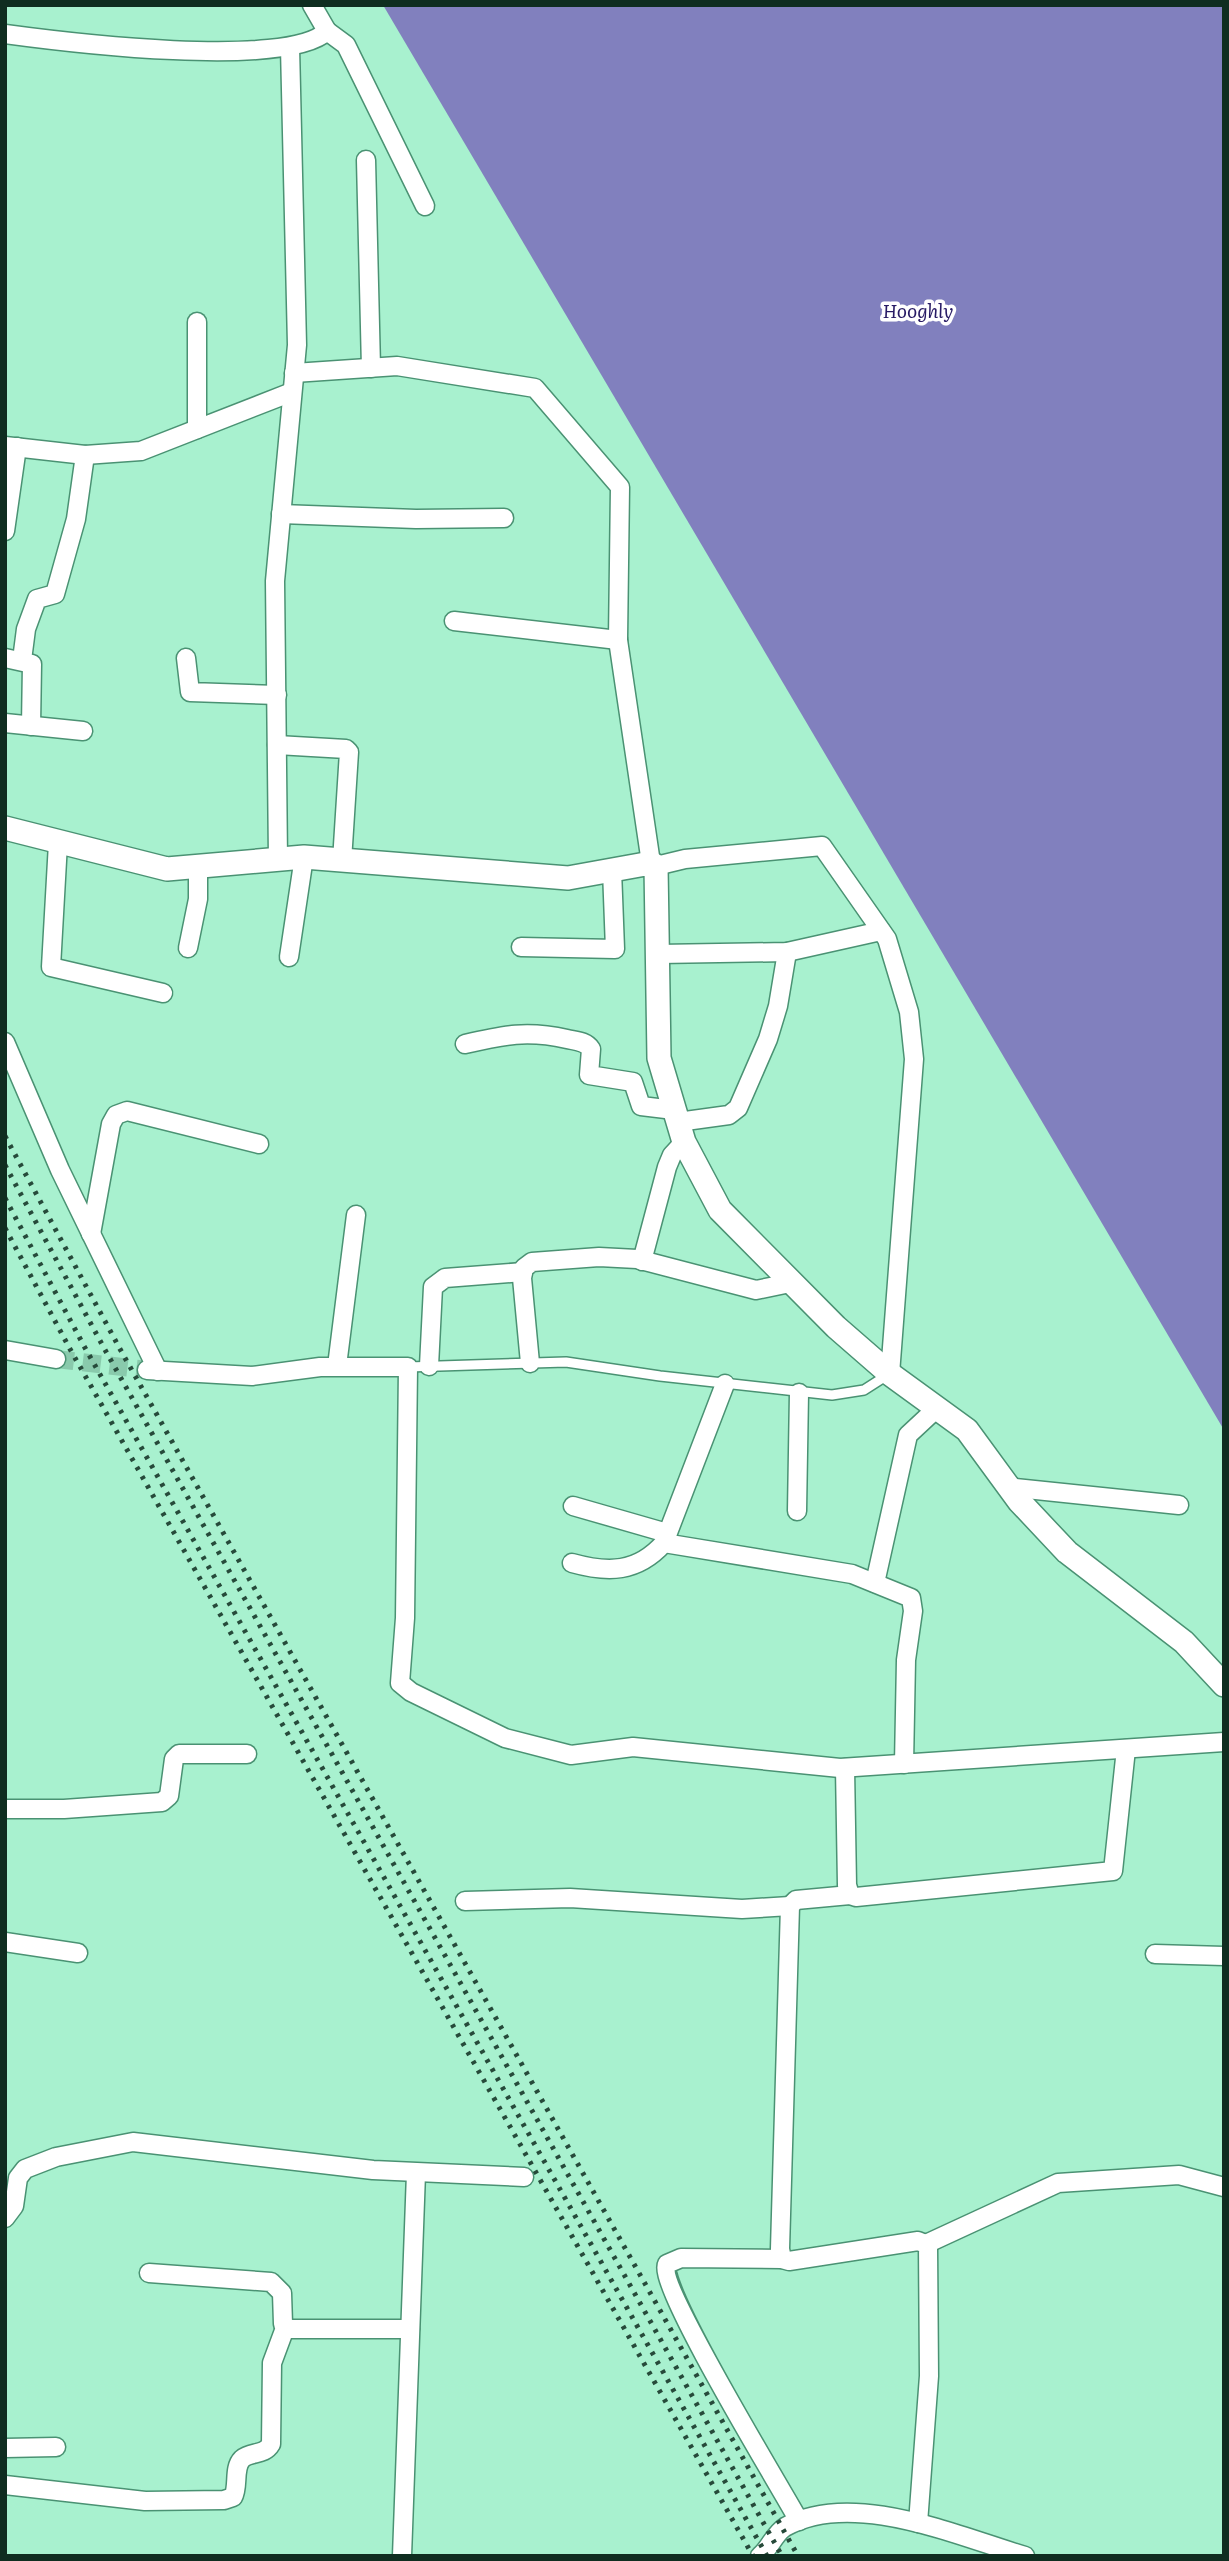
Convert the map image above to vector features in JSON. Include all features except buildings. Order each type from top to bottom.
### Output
[{"type":"street","points":[[312,5],[327,31],[346,45],[425,206]]},
{"type":"street","points":[[5,34],[184,51],[290,47],[327,31]]},
{"type":"street","points":[[278,860],[275,581],[297,345],[290,47]]},
{"type":"street","points":[[366,160],[371,368]]},
{"type":"street","points":[[197,322],[197,429]]},
{"type":"street","points":[[294,373],[397,366],[535,388],[620,487],[618,640],[654,865],[659,954],[659,1058],[679,1124],[720,1210],[790,1283],[890,1374],[976,1439],[1007,1487],[1067,1552],[1184,1642],[1224,1685]]},
{"type":"street","points":[[5,531],[11,446],[85,455],[141,451],[292,391]]},
{"type":"street","points":[[31,726],[32,664],[14,659],[37,599],[55,594],[76,519],[85,455]]},
{"type":"street","points":[[281,514],[416,519],[504,518]]},
{"type":"street","points":[[454,621],[618,640]]},
{"type":"street","points":[[186,658],[190,692],[276,695]]},
{"type":"street","points":[[5,723],[83,732]]},
{"type":"street","points":[[277,745],[346,749],[349,752],[342,861]]},
{"type":"street","points":[[5,828],[167,869],[304,857],[568,878],[685,859],[822,846],[887,939],[909,1012],[915,1059],[890,1374]]},
{"type":"street","points":[[58,843],[51,967],[163,993]]},
{"type":"street","points":[[289,957],[304,857]]},
{"type":"street","points":[[188,948],[198,899],[198,866]]},
{"type":"street","points":[[521,947],[615,948],[612,870]]},
{"type":"street","points":[[659,954],[787,952],[881,931]]},
{"type":"street","points":[[465,1044],[520,1032],[585,1043],[591,1049],[589,1075],[633,1083],[637,1087],[639,1105],[679,1124],[729,1115],[738,1108],[768,1039],[778,1006],[787,952]]},
{"type":"street","points":[[5,1041],[152,1371],[252,1376],[337,1367],[408,1367],[405,1619],[398,1676],[404,1687],[505,1738],[568,1754],[633,1747],[845,1768],[1224,1742]]},
{"type":"street","points":[[91,1234],[111,1124],[116,1115],[127,1111],[259,1144]]},
{"type":"street","points":[[642,1261],[679,1124]]},
{"type":"street","points":[[337,1367],[356,1215]]},
{"type":"street","points":[[429,1366],[433,1287],[437,1281],[445,1278],[523,1272],[532,1262],[599,1257],[642,1261],[756,1290],[790,1283]]},
{"type":"street","points":[[523,1272],[530,1363]]},
{"type":"street","points":[[5,1350],[56,1359]]},
{"type":"street","points":[[572,1563],[608,1572],[636,1563],[655,1552],[666,1538],[725,1384]]},
{"type":"street","points":[[797,1511],[799,1393]]},
{"type":"street","points":[[875,1583],[908,1436],[937,1408]]},
{"type":"street","points":[[1007,1487],[1179,1505]]},
{"type":"street","points":[[573,1506],[666,1538],[839,1571],[906,1594],[913,1604],[906,1660],[904,1764]]},
{"type":"street","points":[[465,1901],[570,1898],[742,1909],[790,1906],[796,1900],[898,1894],[1113,1871],[1126,1749]]},
{"type":"street","points":[[5,1809],[64,1809],[162,1802],[169,1796],[176,1756],[247,1754]]},
{"type":"street","points":[[845,1768],[850,1895]]},
{"type":"street","points":[[782,2259],[780,2245],[790,1906]]},
{"type":"street","points":[[5,1942],[78,1953]]},
{"type":"street","points":[[1155,1954],[1224,1956]]},
{"type":"street","points":[[5,2218],[14,2206],[18,2178],[24,2169],[56,2157],[132,2142],[416,2174],[524,2177]]},
{"type":"street","points":[[402,2556],[416,2174]]},
{"type":"street","points":[[799,2521],[672,2295],[664,2269],[669,2262],[686,2258],[789,2261],[918,2241],[926,2244],[1058,2183],[1179,2175],[1224,2187]]},
{"type":"street","points":[[918,2523],[929,2376],[926,2244]]},
{"type":"street","points":[[5,2485],[145,2501],[224,2500],[233,2497],[239,2463],[246,2457],[264,2451],[271,2444],[272,2363],[279,2338],[285,2328],[280,2289],[271,2282],[149,2273]]},
{"type":"street","points":[[285,2328],[410,2329]]},
{"type":"street","points":[[5,2448],[56,2447]]},
{"type":"street","points":[[760,2556],[783,2528],[818,2514],[847,2513],[918,2523],[1026,2556]]},
{"type":"lane","points":[[408,1367],[566,1362],[799,1393],[848,1394],[864,1390],[890,1374]]},
{"type":"water","name":"Hooghly","points":[[383,5],[1224,5],[1224,1430]]},
{"type":"tunnel","points":[[56,1359],[147,1370]]},
{"type":"railway","points":[[5,1136],[120,1349],[798,2556]]},
{"type":"railway","points":[[5,1165],[104,1348],[782,2556]]},
{"type":"railway","points":[[5,1198],[84,1346],[767,2556]]},
{"type":"railway","points":[[5,1228],[70,1349],[753,2556]]}]
